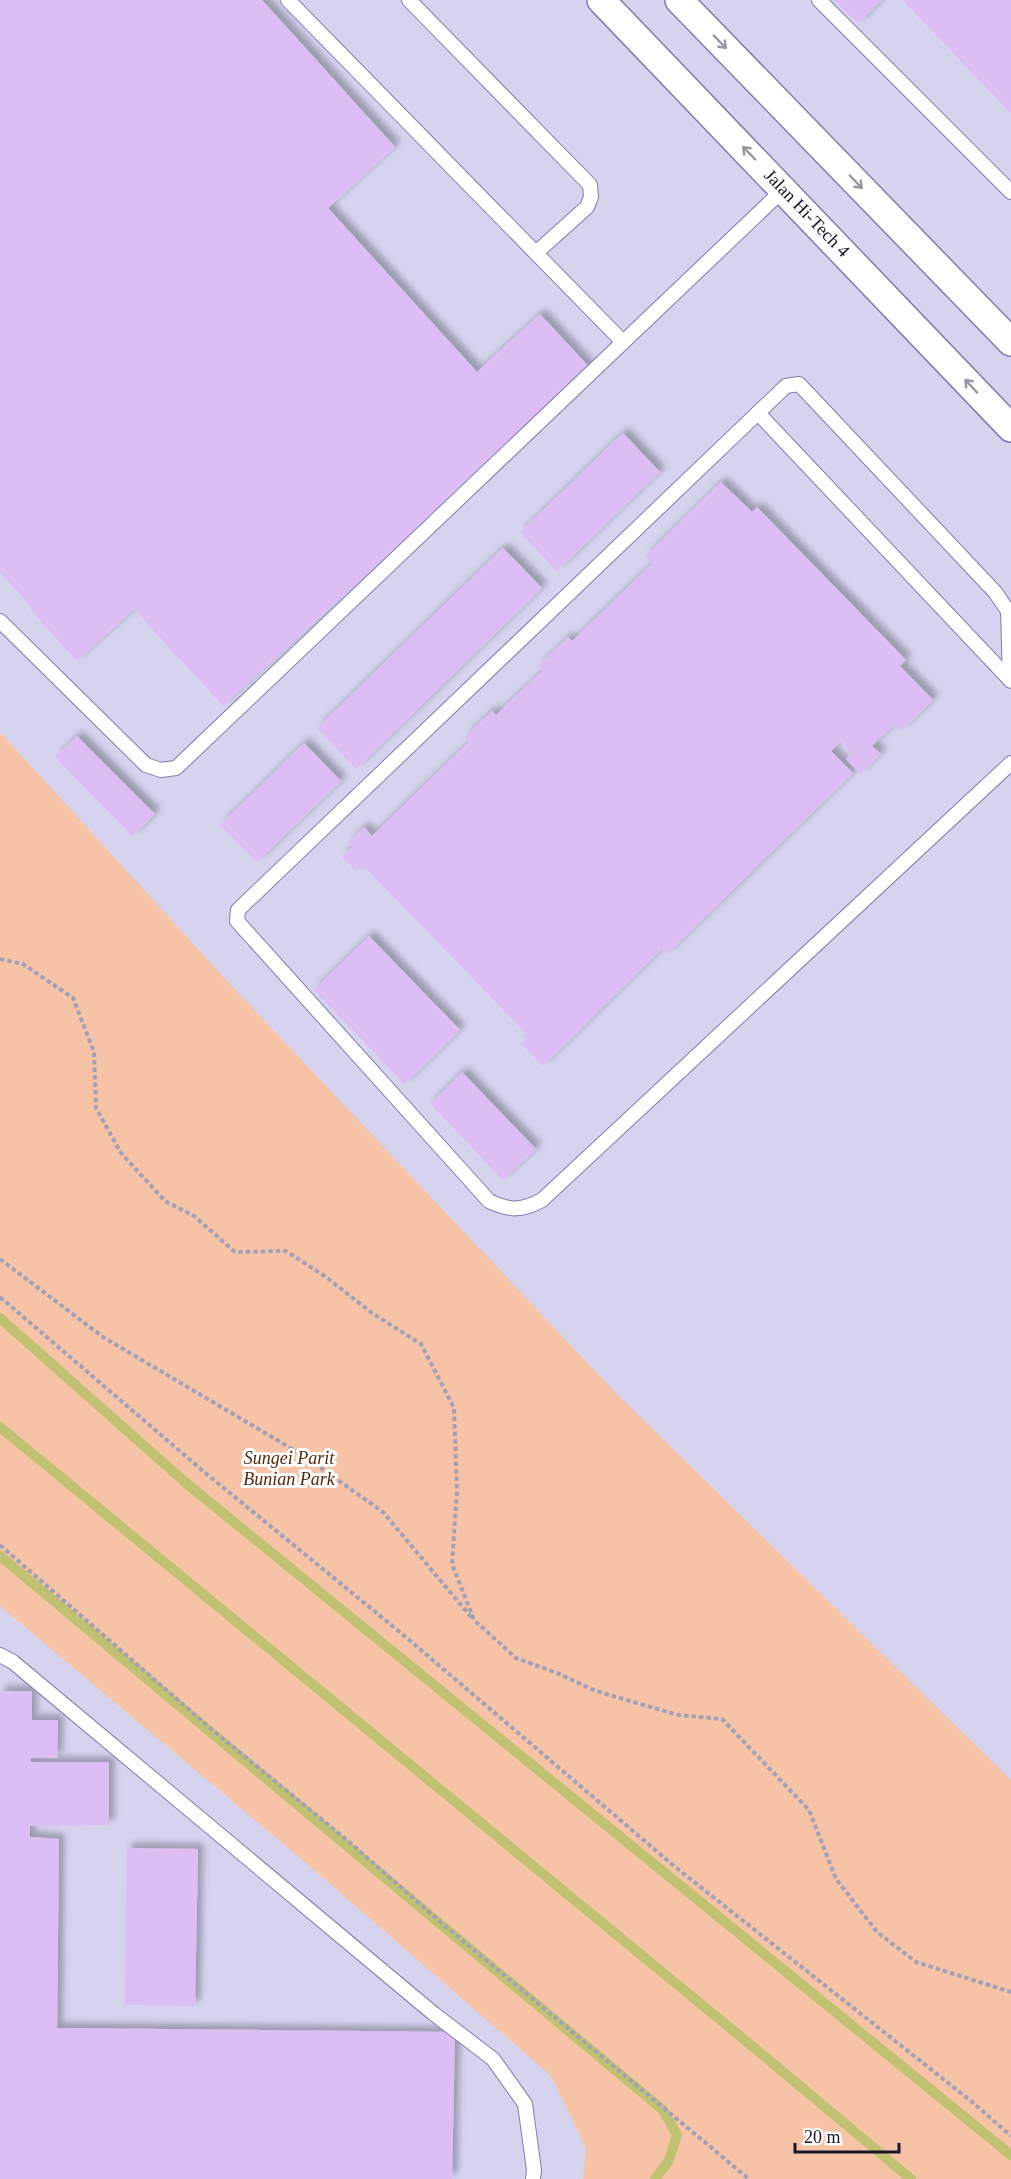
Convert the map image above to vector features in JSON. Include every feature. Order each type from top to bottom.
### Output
[{"type":"street","name":"Jalan Hi-Tech 4","points":[[602,0],[1011,428]]},
{"type":"street","points":[[680,0],[1011,342]]},
{"type":"lane","points":[[288,0],[623,342]]},
{"type":"lane","points":[[410,0],[590,185],[591,197],[587,207],[537,252]]},
{"type":"lane","points":[[819,0],[1011,192]]},
{"type":"lane","points":[[0,621],[146,765],[161,770],[176,768],[784,189]]},
{"type":"lane","points":[[1010,681],[1008,611],[995,592],[799,384],[786,386],[250,898],[238,910],[237,921],[489,1201],[504,1208],[527,1208],[542,1200],[1011,763]]},
{"type":"lane","points":[[758,413],[1010,681]]},
{"type":"lane","points":[[0,1655],[13,1662],[424,2006],[493,2059],[525,2104],[534,2170],[533,2179]]},
{"type":"path","points":[[0,959],[23,964],[73,998],[94,1052],[96,1108],[121,1153],[165,1201],[194,1216],[236,1252],[286,1251],[326,1277],[372,1313],[421,1344],[454,1408],[457,1491],[452,1564],[474,1620]]},
{"type":"path","points":[[0,1259],[103,1337],[304,1456],[383,1512],[474,1620],[516,1658],[558,1673],[596,1691],[678,1715],[722,1719],[809,1810],[836,1879],[877,1932],[916,1962],[1011,1992]]},
{"type":"path","points":[[0,1297],[203,1471],[401,1633],[674,1866],[971,2101],[1011,2136]]},
{"type":"path","points":[[0,1545],[210,1728],[348,1841],[445,1926],[749,2179]]},
{"type":"shaded area","points":[[0,0],[1011,0],[1011,2179],[0,2179]]},
{"type":"green space","name":"Sungei Parit Bunian Park","points":[[0,732],[229,983],[614,1391],[1011,1780],[1011,2179],[583,2179],[586,2148],[551,2076],[306,1863],[0,1606]]},
{"type":"building","points":[[0,0],[262,0],[395,147],[328,208],[477,372],[540,314],[591,369],[223,706],[134,609],[77,661],[0,572]]},
{"type":"building","points":[[834,0],[882,0],[858,24]]},
{"type":"building","points":[[902,0],[1011,0],[1011,113]]},
{"type":"building","points":[[623,433],[660,472],[557,571],[520,532]]},
{"type":"building","points":[[721,482],[752,512],[757,507],[906,660],[900,666],[933,700],[901,731],[895,724],[872,746],[881,754],[860,774],[846,759],[852,753],[841,742],[831,751],[853,773],[667,954],[662,949],[543,1066],[520,1043],[528,1036],[364,866],[357,872],[342,857],[353,847],[349,842],[364,827],[372,836],[469,742],[465,737],[492,711],[496,715],[542,671],[538,666],[568,637],[572,641],[652,564],[645,557]]},
{"type":"building","points":[[503,548],[542,588],[356,769],[317,728]]},
{"type":"building","points":[[77,736],[155,814],[133,836],[55,757]]},
{"type":"building","points":[[304,743],[341,781],[257,862],[220,825]]},
{"type":"building","points":[[369,936],[460,1030],[405,1084],[314,990]]},
{"type":"building","points":[[462,1072],[536,1149],[503,1180],[430,1104]]},
{"type":"building","points":[[0,1691],[32,1691],[32,1720],[58,1720],[57,1758],[31,1758],[31,1762],[109,1762],[109,1825],[30,1826],[30,1837],[59,1839],[57,2028],[455,2032],[452,2179],[0,2179]]},
{"type":"building","points":[[127,1848],[198,1849],[195,2006],[125,2005]]},
{"type":"waterway","points":[[0,1318],[186,1483],[1011,2155]]},
{"type":"waterway","points":[[0,1427],[911,2179]]},
{"type":"waterway","points":[[0,1556],[663,2110],[677,2135],[668,2162],[655,2179]]}]
